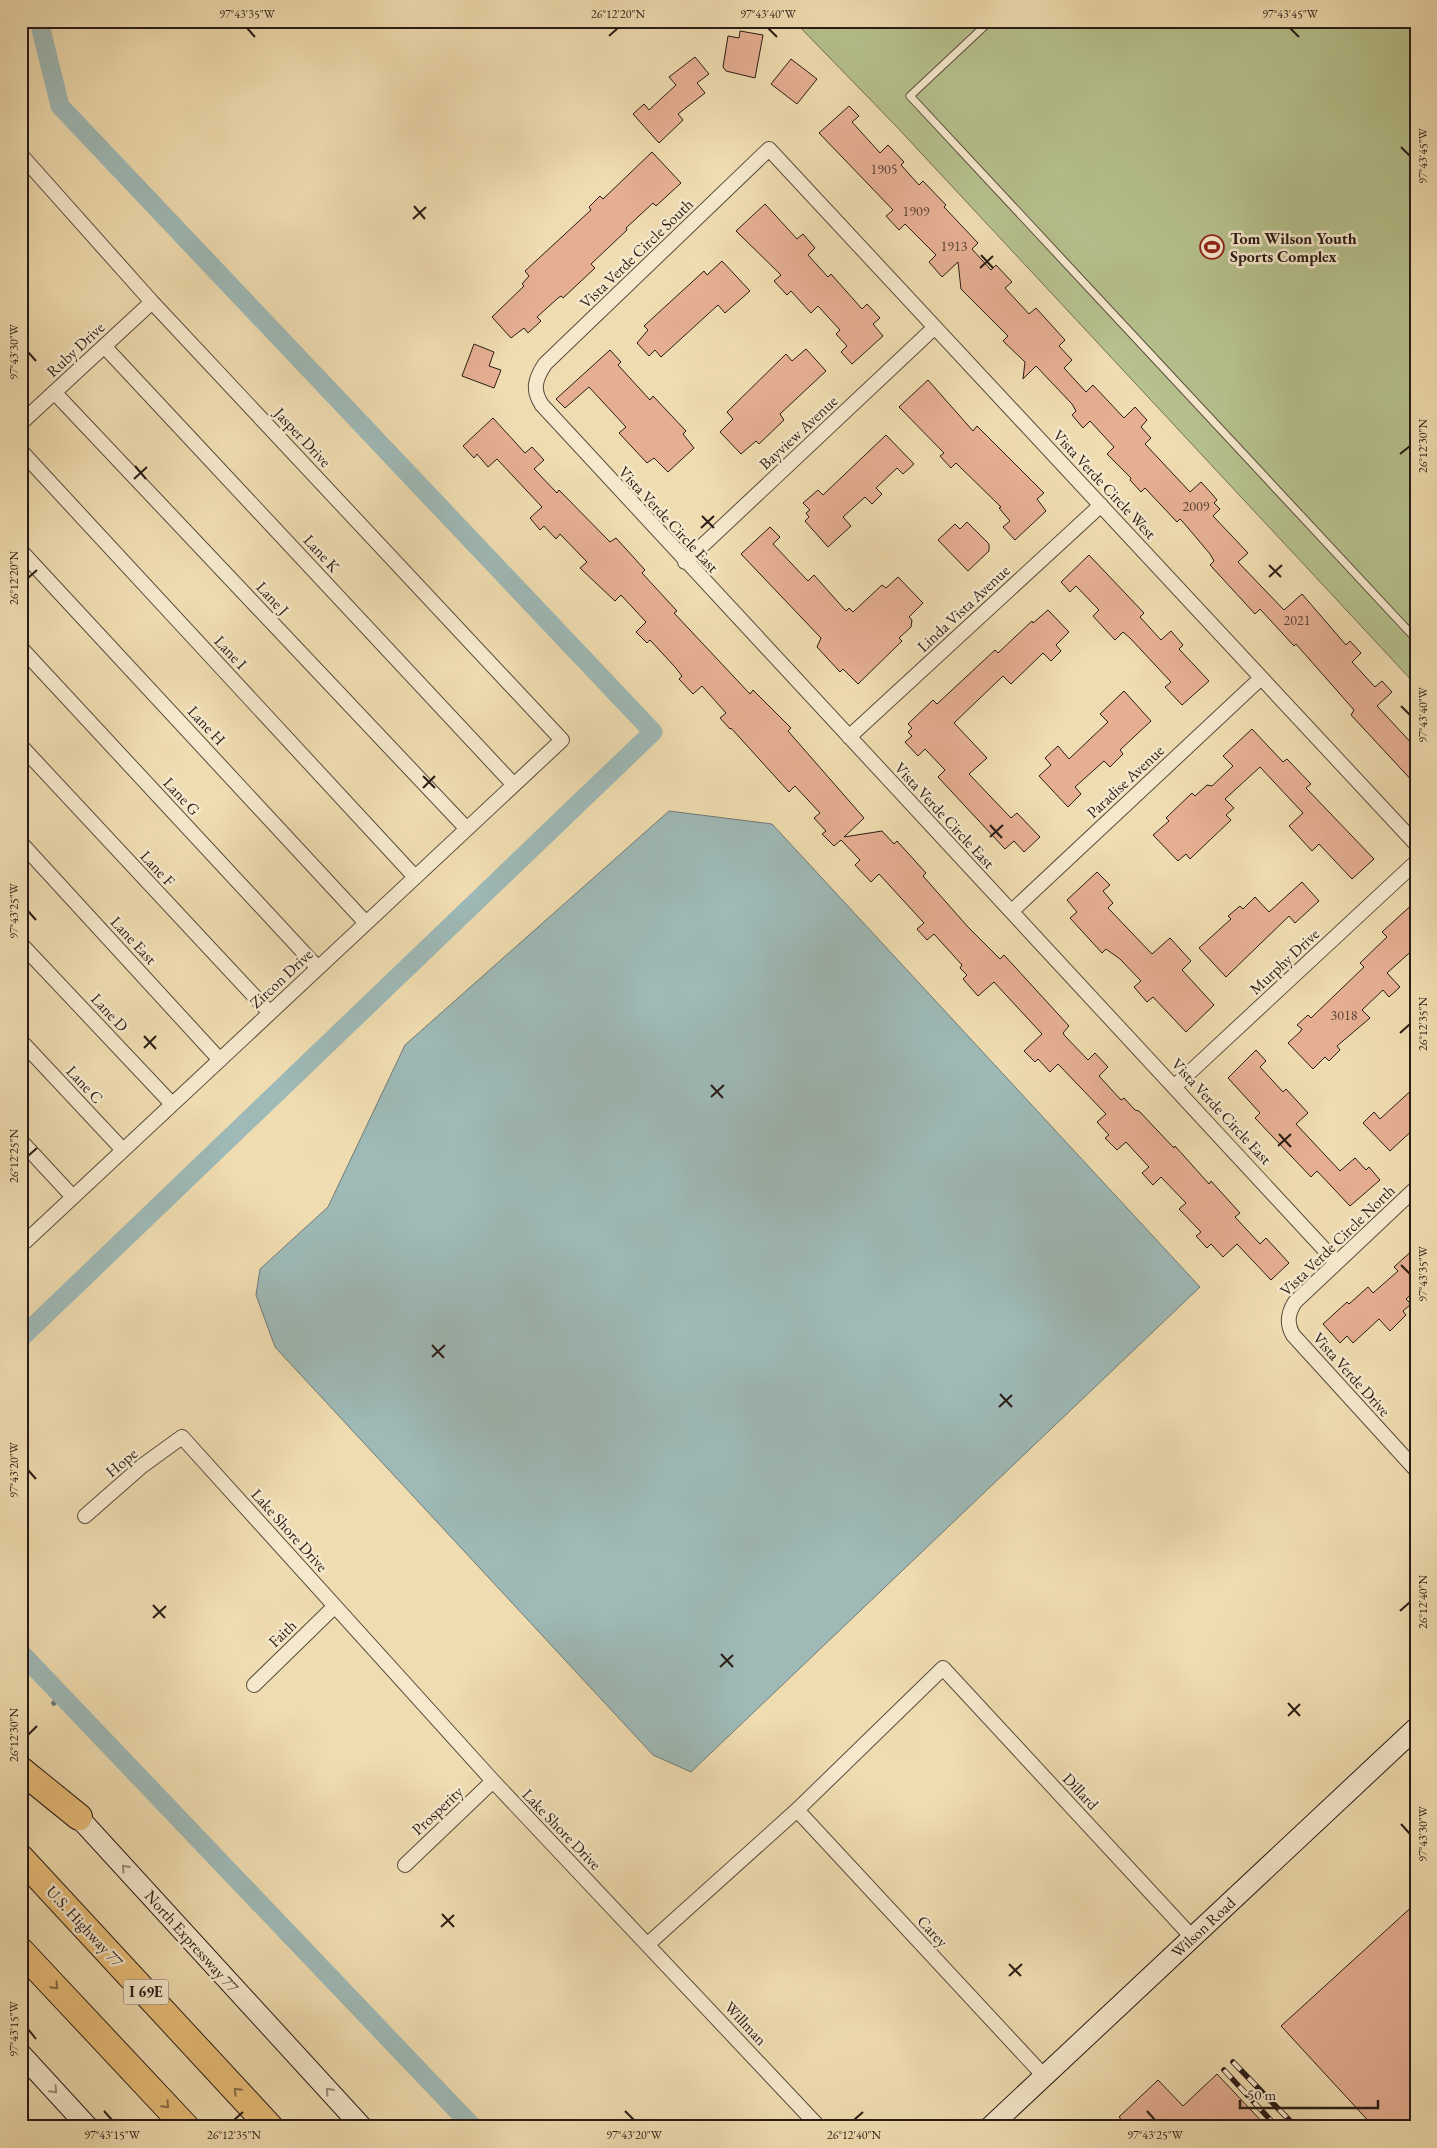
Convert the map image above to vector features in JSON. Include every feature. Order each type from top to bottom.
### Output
[{"type":"highway","points":[[21,1770],[79,1817]]},
{"type":"highway","name":"U.S. Highway 77","points":[[21,1858],[270,2127]]},
{"type":"highway","points":[[21,1951],[186,2127]]},
{"type":"main road","name":"Wilson Road","points":[[990,2127],[1416,1728]]},
{"type":"main road","name":"North Expressway 77","points":[[21,1756],[362,2127]]},
{"type":"main road","points":[[21,2054],[88,2127]]},
{"type":"street","name":"Vista Verde Circle West","points":[[769,149],[1416,844]]},
{"type":"street","name":"Vista Verde Circle South","points":[[535,388],[538,376],[545,364],[769,149]]},
{"type":"street","name":"Jasper Drive","points":[[23,161],[152,302],[562,740]]},
{"type":"street","name":"Ruby Drive","points":[[21,423],[152,302]]},
{"type":"street","name":"Bayview Avenue","points":[[685,562],[935,327]]},
{"type":"street","name":"Lane K","points":[[104,346],[514,785]]},
{"type":"street","name":"Vista Verde Circle East","points":[[535,388],[542,406],[685,562],[1176,1086],[1336,1262]]},
{"type":"street","name":"Lane J","points":[[54,392],[467,829]]},
{"type":"street","name":"Lane I","points":[[21,451],[415,877]]},
{"type":"street","name":"Linda Vista Avenue","points":[[849,737],[1101,505]]},
{"type":"street","name":"Lane H","points":[[21,551],[366,923]]},
{"type":"street","name":"Lane G","points":[[21,648],[318,968]]},
{"type":"street","name":"Paradise Avenue","points":[[1012,911],[1262,678]]},
{"type":"street","name":"Zircon Drive","points":[[23,1240],[74,1197],[562,740]]},
{"type":"street","name":"Lane F","points":[[21,746],[270,1013]]},
{"type":"street","name":"Lane East","points":[[21,843],[220,1060]]},
{"type":"street","name":"Murphy Drive","points":[[1176,1086],[1416,862]]},
{"type":"street","name":"Lane D","points":[[21,944],[172,1104]]},
{"type":"street","name":"Lane C","points":[[21,1041],[123,1150]]},
{"type":"street","points":[[21,1141],[74,1197]]},
{"type":"street","name":"Vista Verde Circle North","points":[[1288,1320],[1289,1310],[1295,1302],[1416,1188]]},
{"type":"street","name":"Vista Verde Drive","points":[[1288,1320],[1289,1328],[1293,1335],[1416,1470]]},
{"type":"street","name":"Hope","points":[[85,1516],[142,1466],[182,1437]]},
{"type":"street","name":"Lake Shore Drive","points":[[182,1437],[493,1782],[648,1944]]},
{"type":"street","name":"Faith","points":[[254,1685],[335,1606]]},
{"type":"street","name":"Dillard","points":[[797,1810],[943,1668],[1192,1937]]},
{"type":"street","name":"Prosperity","points":[[404,1864],[493,1782]]},
{"type":"street","points":[[648,1944],[797,1810]]},
{"type":"street","name":"Carey","points":[[797,1810],[1044,2076]]},
{"type":"street","name":"Willman","points":[[648,1944],[819,2127]]},
{"type":"lane","points":[[990,21],[910,96],[1416,639]]},
{"type":"green space","name":"Tom Wilson Youth Sports Complex","points":[[794,21],[1416,21],[1416,685],[895,125]]},
{"type":"water","points":[[669,811],[772,824],[1200,1287],[691,1772],[653,1755],[275,1347],[256,1295],[260,1269],[328,1207],[405,1045]]},
{"type":"building","points":[[740,31],[763,35],[755,78],[726,71],[723,67],[728,36],[739,38]]},
{"type":"building","points":[[695,57],[709,74],[697,83],[705,93],[678,114],[683,120],[659,143],[633,114],[644,104],[649,110],[676,85],[669,77]]},
{"type":"building","points":[[791,59],[817,79],[797,104],[771,84]]},
{"type":"building","points":[[849,106],[859,116],[852,122],[880,153],[888,145],[904,162],[901,165],[919,185],[923,181],[946,205],[944,207],[978,243],[972,249],[991,270],[996,265],[1012,282],[1005,288],[1029,314],[1036,308],[1065,340],[1059,346],[1072,360],[1064,368],[1086,392],[1093,385],[1124,418],[1135,407],[1147,420],[1141,427],[1151,438],[1145,444],[1190,492],[1201,482],[1212,494],[1217,500],[1214,503],[1220,509],[1213,516],[1248,553],[1238,562],[1284,610],[1302,594],[1346,645],[1350,641],[1361,653],[1352,662],[1375,687],[1382,681],[1392,692],[1377,706],[1416,748],[1416,785],[1351,715],[1354,710],[1296,644],[1294,646],[1260,609],[1255,614],[1210,565],[1214,561],[1210,554],[1183,522],[1180,519],[1177,522],[1145,488],[1141,492],[1130,480],[1131,478],[1107,454],[1114,447],[1090,421],[1083,428],[1072,415],[1076,411],[1072,404],[1036,366],[1023,379],[1025,362],[1003,341],[1008,336],[961,289],[958,262],[942,277],[929,262],[936,255],[905,224],[899,230],[886,216],[893,210],[819,133]]},
{"type":"building","points":[[652,152],[681,183],[656,206],[653,203],[626,228],[627,230],[591,264],[595,268],[563,298],[561,296],[558,298],[537,317],[541,321],[528,333],[524,328],[511,338],[492,317],[524,286],[522,284],[529,276],[525,271],[591,210],[589,207],[600,196],[603,199]]},
{"type":"building","points":[[765,204],[797,239],[803,234],[815,248],[808,255],[828,277],[831,274],[862,309],[867,304],[880,318],[873,324],[883,336],[852,364],[841,352],[847,346],[836,334],[840,330],[818,306],[811,313],[791,291],[787,295],[774,281],[781,275],[736,231]]},
{"type":"building","points":[[722,261],[750,291],[725,313],[718,305],[661,357],[655,350],[649,356],[637,343],[648,330],[644,326],[704,271],[707,275]]},
{"type":"building","points":[[474,344],[494,352],[489,366],[501,370],[494,388],[462,376]]},
{"type":"building","points":[[806,349],[826,371],[780,414],[784,420],[759,444],[756,441],[741,454],[720,432],[733,419],[727,412],[786,354],[792,361]]},
{"type":"building","points":[[610,350],[621,362],[618,365],[650,400],[653,396],[686,431],[683,434],[694,448],[668,472],[654,458],[647,463],[619,433],[626,427],[589,387],[565,408],[556,399]]},
{"type":"building","points":[[928,380],[973,431],[977,426],[1044,493],[1037,499],[1046,511],[1015,540],[1003,527],[1010,521],[999,508],[1001,507],[956,463],[951,468],[940,456],[944,453],[899,407]]},
{"type":"building","points":[[493,418],[525,453],[532,447],[544,460],[534,469],[557,493],[559,490],[610,542],[616,538],[645,570],[642,573],[677,611],[674,613],[750,694],[753,690],[791,728],[788,731],[864,818],[844,837],[882,831],[894,844],[897,841],[926,873],[923,876],[968,927],[1000,959],[1004,955],[1069,1026],[1063,1033],[1065,1036],[1088,1060],[1095,1053],[1108,1067],[1099,1076],[1121,1100],[1124,1098],[1135,1110],[1139,1111],[1174,1148],[1175,1146],[1209,1184],[1211,1181],[1240,1213],[1235,1217],[1260,1244],[1266,1238],[1289,1263],[1271,1280],[1237,1244],[1223,1257],[1211,1244],[1207,1248],[1196,1236],[1201,1232],[1179,1209],[1186,1203],[1161,1177],[1153,1185],[1142,1173],[1149,1167],[1126,1142],[1117,1150],[1105,1138],[1109,1135],[1097,1122],[1106,1114],[1058,1064],[1050,1072],[1038,1059],[1035,1062],[1024,1051],[1042,1034],[994,982],[978,996],[963,979],[967,975],[960,968],[962,965],[934,934],[927,940],[917,929],[924,923],[879,874],[871,882],[855,865],[860,860],[841,840],[834,846],[822,834],[826,831],[814,818],[820,813],[795,786],[789,792],[730,729],[720,718],[726,713],[702,686],[693,694],[679,679],[682,676],[675,667],[650,640],[647,643],[636,632],[646,622],[621,595],[615,601],[580,568],[587,562],[560,534],[556,539],[544,526],[540,530],[530,518],[542,507],[497,459],[488,467],[477,454],[474,458],[463,446]]},
{"type":"building","points":[[886,435],[914,464],[903,474],[897,468],[876,488],[882,494],[872,504],[865,497],[843,517],[851,526],[828,547],[805,521],[809,517],[806,513],[810,510],[803,503],[818,490],[823,495]]},
{"type":"building","points":[[967,522],[989,544],[989,551],[968,571],[938,540],[955,524],[960,529]]},
{"type":"building","points":[[770,527],[780,537],[773,544],[808,581],[814,575],[846,611],[849,608],[853,612],[882,585],[886,588],[898,577],[923,603],[909,617],[912,620],[911,627],[899,638],[902,641],[858,684],[843,669],[840,672],[817,647],[821,638],[741,554]]},
{"type":"building","points":[[1089,555],[1144,613],[1140,617],[1161,640],[1171,631],[1183,645],[1179,649],[1209,681],[1182,705],[1165,687],[1171,682],[1130,638],[1123,632],[1115,640],[1093,616],[1099,610],[1076,586],[1070,592],[1061,582]]},
{"type":"building","points":[[1048,610],[1069,632],[1056,645],[1061,651],[1051,661],[1043,653],[1011,684],[1003,676],[954,723],[987,758],[969,774],[1011,818],[1017,813],[1040,837],[1024,852],[1014,841],[1005,849],[938,777],[945,770],[925,749],[918,756],[905,742],[912,736],[908,732],[912,728],[908,724],[933,700],[937,704],[995,650],[998,653],[1032,621],[1033,623]]},
{"type":"building","points":[[1124,691],[1151,721],[1120,750],[1123,754],[1110,767],[1104,761],[1075,787],[1081,794],[1068,807],[1039,776],[1051,765],[1045,758],[1058,746],[1069,759],[1108,722],[1100,714]]},
{"type":"building","points":[[1252,729],[1283,762],[1287,759],[1311,784],[1306,788],[1374,859],[1352,879],[1319,844],[1312,851],[1289,826],[1303,813],[1260,767],[1225,799],[1234,808],[1226,815],[1231,820],[1190,859],[1186,854],[1178,861],[1153,835],[1169,821],[1166,818],[1192,793],[1195,796],[1207,785],[1212,786],[1233,766],[1223,756]]},
{"type":"building","points":[[1097,872],[1110,885],[1103,891],[1113,903],[1108,908],[1152,954],[1170,938],[1191,961],[1182,970],[1214,1005],[1186,1032],[1153,997],[1147,1002],[1134,987],[1141,981],[1120,959],[1106,949],[1102,953],[1070,918],[1077,912],[1067,900]]},
{"type":"building","points":[[1302,882],[1319,901],[1295,923],[1289,916],[1226,977],[1199,948],[1231,919],[1228,916],[1240,906],[1243,909],[1255,897],[1269,912]]},
{"type":"building","points":[[1416,901],[1416,947],[1387,973],[1400,987],[1389,997],[1383,990],[1362,1010],[1370,1018],[1337,1046],[1340,1050],[1329,1061],[1325,1057],[1313,1069],[1288,1043],[1302,1029],[1297,1025],[1308,1015],[1311,1018],[1364,967],[1360,963],[1387,937],[1382,932]]},
{"type":"building","points":[[1256,1050],[1266,1061],[1260,1067],[1283,1092],[1286,1089],[1308,1113],[1296,1124],[1340,1171],[1355,1158],[1366,1170],[1369,1167],[1380,1180],[1350,1206],[1317,1171],[1311,1177],[1255,1118],[1260,1113],[1228,1078]]},
{"type":"building","points":[[1416,1086],[1416,1127],[1390,1151],[1363,1123],[1374,1112],[1380,1119]]},
{"type":"building","points":[[1416,1247],[1416,1290],[1406,1299],[1411,1304],[1403,1311],[1406,1315],[1390,1331],[1379,1319],[1353,1343],[1347,1336],[1340,1343],[1323,1324],[1347,1302],[1349,1304],[1368,1287],[1373,1293],[1398,1271],[1394,1267]]},
{"type":"building","points":[[1416,1903],[1416,2127],[1374,2127],[1281,2026]]},
{"type":"building","points":[[1217,2074],[1267,2127],[1128,2127],[1119,2117],[1158,2080],[1183,2106]]},
{"type":"waterway","points":[[21,1338],[653,732],[60,106],[39,21]]},
{"type":"waterway","points":[[21,1653],[473,2127]]},
{"type":"waterway","points":[[54,1703],[61,1695]]},
{"type":"railway","points":[[1233,2062],[1296,2127]]},
{"type":"railway","points":[[1224,2070],[1277,2127]]},
{"type":"place","name":"Tom Wilson Youth Sports Complex","points":[[1212,247]]}]
